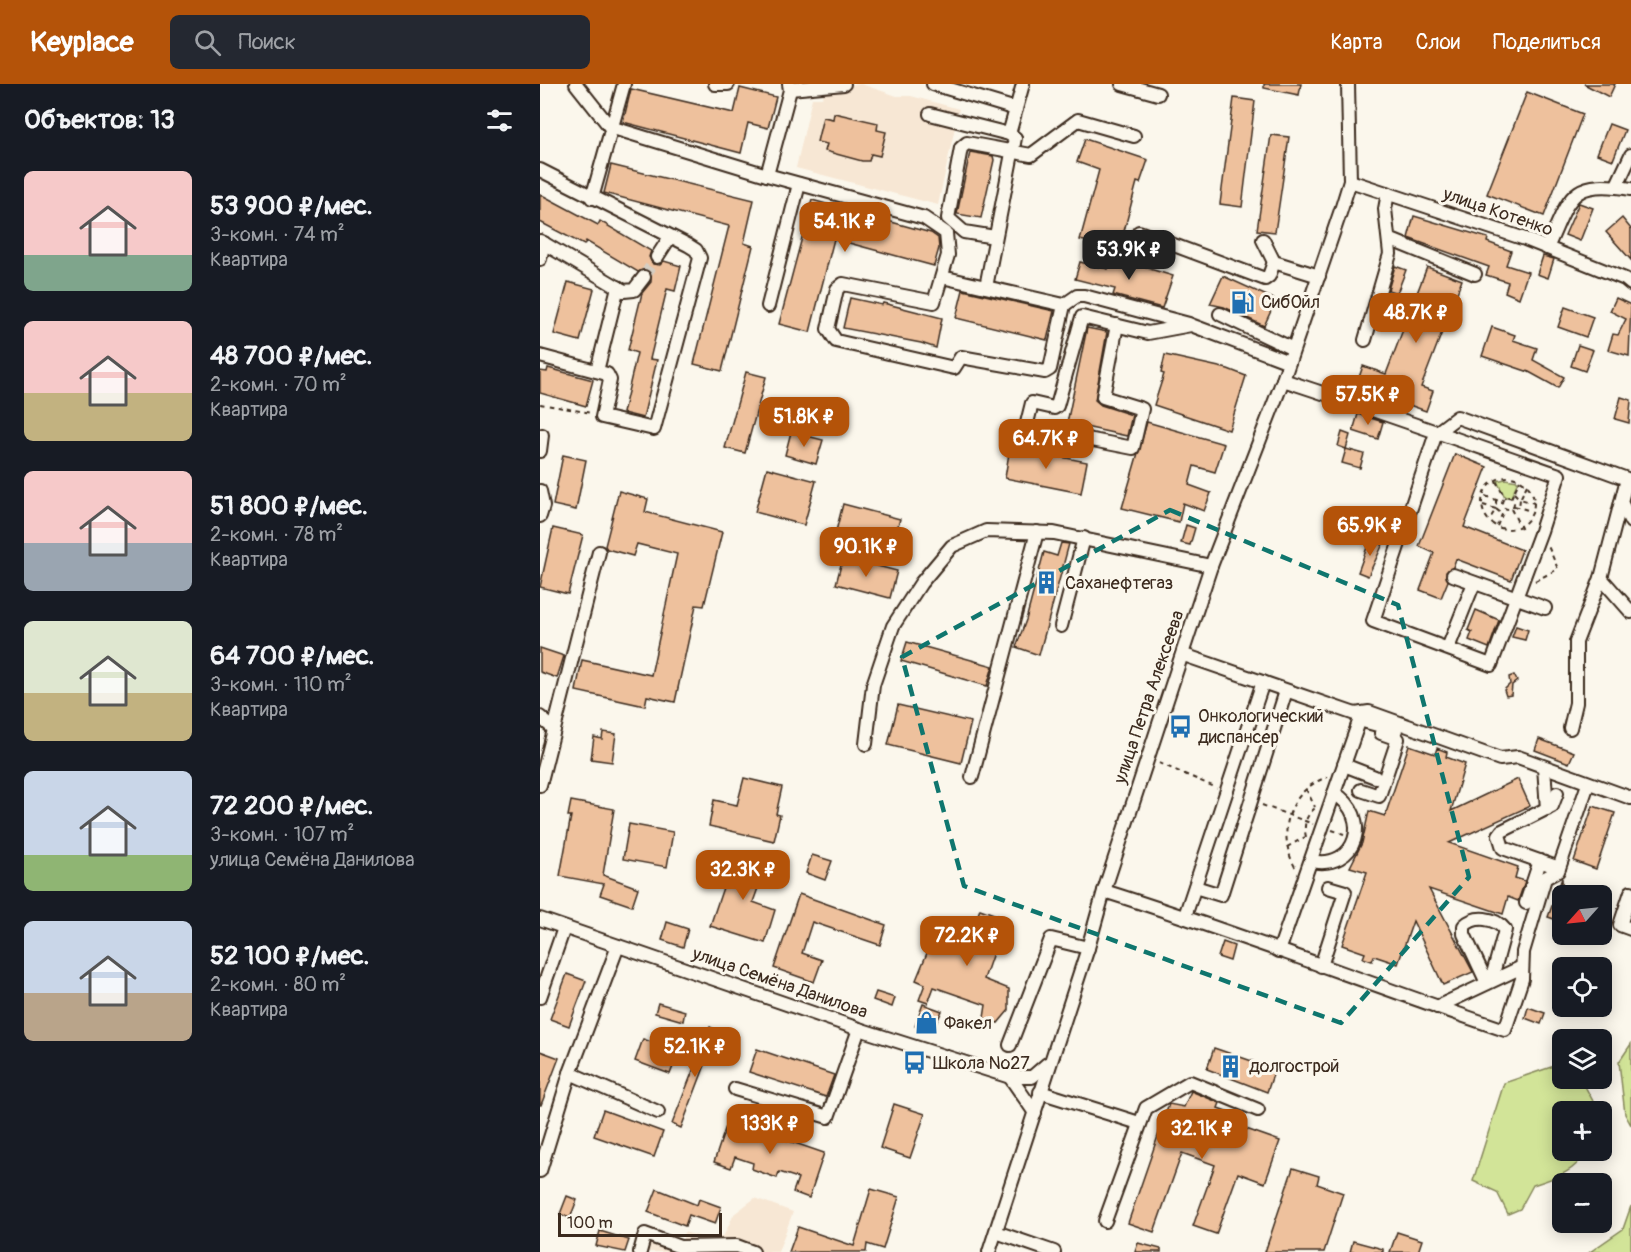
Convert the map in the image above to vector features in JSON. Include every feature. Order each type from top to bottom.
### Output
[{"type":"street","points":[[576,84],[610,127],[767,175],[932,221],[946,232],[948,255],[936,299],[931,302],[843,284],[837,289],[828,329],[836,341],[954,368],[961,357],[1045,372],[1050,369],[1064,305],[1077,296],[1084,296],[1191,324],[1289,362]]},
{"type":"street","points":[[592,198],[610,127],[624,84]]},
{"type":"street","points":[[715,84],[728,84]]},
{"type":"street","points":[[767,175],[790,87],[844,84]]},
{"type":"street","points":[[933,84],[1016,109]]},
{"type":"street","points":[[1009,134],[1023,84]]},
{"type":"street","points":[[1122,84],[1158,94]]},
{"type":"street","name":"улица Петра Алексеева","points":[[989,1252],[1211,566],[1283,380],[1350,181],[1348,84]]},
{"type":"street","points":[[930,114],[1009,134],[1015,138],[986,287]]},
{"type":"street","points":[[995,237],[964,232],[948,218],[961,148],[967,143],[1035,154],[1069,124],[1078,120],[1134,136]]},
{"type":"street","points":[[1616,187],[1631,155]]},
{"type":"street","points":[[540,170],[696,250],[700,258],[657,427],[651,430],[604,418],[601,414],[610,377],[597,371],[540,356]]},
{"type":"street","name":"улица Котенко","points":[[1350,181],[1547,248],[1625,279],[1631,284]]},
{"type":"street","points":[[768,306],[799,184]]},
{"type":"street","points":[[1547,248],[1570,196],[1589,186],[1631,189]]},
{"type":"street","points":[[1365,340],[1390,254],[1385,209],[1388,193]]},
{"type":"street","points":[[1139,232],[1265,279],[1269,276],[1274,262]]},
{"type":"street","points":[[657,257],[670,237]]},
{"type":"street","points":[[1389,239],[1475,273]]},
{"type":"street","points":[[1263,240],[1274,262],[1319,276]]},
{"type":"street","points":[[540,259],[542,242],[624,291],[634,290],[644,277]]},
{"type":"street","points":[[942,277],[1064,305]]},
{"type":"street","points":[[597,371],[618,287]]},
{"type":"street","points":[[1220,314],[1293,350]]},
{"type":"street","points":[[1117,325],[1103,397],[1142,409],[1133,448],[1026,427],[1032,403],[1054,408],[1057,406],[1080,318],[1117,325],[1148,333],[1191,324]]},
{"type":"street","points":[[1283,380],[1406,420],[1436,433],[1559,475],[1541,531],[1491,665],[1373,621],[1436,433],[1457,417],[1629,476],[1601,578],[1576,642],[1576,703],[1570,728]]},
{"type":"street","points":[[540,451],[542,435]]},
{"type":"street","points":[[540,496],[540,516]]},
{"type":"street","points":[[1621,502],[1631,522]]},
{"type":"street","points":[[866,744],[873,685],[893,626],[921,583],[952,546],[986,531],[1037,532],[1084,538],[1211,566]]},
{"type":"street","points":[[972,777],[1037,532]]},
{"type":"street","points":[[1061,626],[1084,538]]},
{"type":"street","points":[[540,785],[599,552]]},
{"type":"street","points":[[1453,575],[1518,594],[1545,608]]},
{"type":"street","points":[[1601,578],[1631,612]]},
{"type":"street","points":[[1448,648],[1474,583]]},
{"type":"street","points":[[1184,655],[1486,762],[1493,756]]},
{"type":"street","points":[[1185,916],[1263,682]]},
{"type":"street","points":[[1195,887],[1221,895],[1286,691]]},
{"type":"street","points":[[1280,951],[1360,717],[1369,712],[1500,759],[1518,757],[1631,798]]},
{"type":"street","points":[[540,717],[554,729]]},
{"type":"street","points":[[1361,790],[1378,796],[1398,740],[1380,733],[1382,726]]},
{"type":"street","points":[[1544,767],[1546,809]]},
{"type":"street","points":[[1342,771],[1375,777]]},
{"type":"street","points":[[1104,891],[1185,916],[1505,1030],[1522,979],[1523,952],[1545,878],[1558,868],[1588,784]]},
{"type":"street","points":[[1311,861],[1328,863],[1341,859],[1349,851],[1356,833],[1354,811],[1345,800],[1334,793]]},
{"type":"street","points":[[1557,793],[1552,806],[1502,831],[1499,836],[1503,848],[1558,868]]},
{"type":"street","points":[[1526,903],[1540,861]]},
{"type":"street","points":[[1321,966],[1345,892],[1328,887]]},
{"type":"street","points":[[1631,892],[1620,925],[1631,929]]},
{"type":"street","points":[[1480,918],[1500,924],[1505,930],[1489,982],[1464,934],[1464,926],[1471,919],[1480,918]]},
{"type":"street","name":"улица Семёна Данилова","points":[[540,919],[860,1029],[1010,1077]]},
{"type":"street","points":[[540,997],[543,978],[564,928]]},
{"type":"street","points":[[1010,1045],[1051,939],[1088,948]]},
{"type":"street","points":[[540,1171],[570,1073],[618,946]]},
{"type":"street","points":[[1437,1007],[1522,967]]},
{"type":"street","points":[[735,1089],[828,1117],[860,1029]]},
{"type":"street","points":[[1010,1077],[1022,1079],[1032,1077],[1049,1062]]},
{"type":"street","points":[[570,1073],[658,1112]]},
{"type":"street","points":[[1010,1077],[1035,1113]]},
{"type":"street","points":[[1105,1221],[1146,1108],[1190,1082],[1258,1110]]},
{"type":"street","points":[[1040,1092],[1140,1123]]},
{"type":"street","points":[[996,1232],[1054,1252]]},
{"type":"street","points":[[640,1252],[645,1234],[680,1247],[737,1246],[753,1252]]},
{"type":"path","points":[[540,404],[601,414]]},
{"type":"path","points":[[1505,477],[1520,480],[1527,485],[1534,503],[1532,512],[1520,526],[1510,529],[1497,526],[1489,520],[1483,505],[1484,495],[1496,481],[1505,477]]},
{"type":"path","points":[[1520,480],[1511,498],[1514,506],[1532,512]]},
{"type":"path","points":[[1496,481],[1505,498]]},
{"type":"path","points":[[1519,508],[1520,499],[1527,485]]},
{"type":"path","points":[[1514,492],[1520,499],[1534,503]]},
{"type":"path","points":[[1484,495],[1502,502],[1505,509]]},
{"type":"path","points":[[1505,498],[1511,498]]},
{"type":"path","points":[[1502,502],[1505,498]]},
{"type":"path","points":[[1489,520],[1496,509],[1496,500]]},
{"type":"path","points":[[1483,505],[1496,509],[1502,514]]},
{"type":"path","points":[[1505,509],[1511,509],[1514,506]]},
{"type":"path","points":[[1497,526],[1505,509]]},
{"type":"path","points":[[1511,509],[1523,532]]},
{"type":"path","points":[[1518,594],[1558,569],[1541,531]]},
{"type":"path","points":[[1305,876],[1297,870],[1287,847],[1286,827],[1289,816],[1294,802],[1306,788],[1342,771]]},
{"type":"path","points":[[1306,788],[1315,807]]},
{"type":"path","points":[[1310,843],[1305,837],[1304,828],[1308,814],[1315,807],[1323,804]]},
{"type":"path","points":[[1287,847],[1305,837]]},
{"type":"highlighted area","points":[[1170,510],[1398,605],[1469,877],[1341,1023],[964,886],[902,657]]},
{"type":"shaded area","points":[[861,84],[897,96],[911,96],[959,109],[938,205],[796,168],[812,98],[822,98],[826,86]]},
{"type":"shaded area","points":[[755,1198],[793,1212],[778,1252],[633,1252],[641,1228],[682,1243],[684,1232],[712,1240],[724,1235],[734,1214]]},
{"type":"green space","points":[[1505,479],[1518,481],[1511,497],[1505,497],[1497,481]]},
{"type":"green space","points":[[1631,1044],[1631,1125],[1625,1114],[1619,1062]]},
{"type":"green space","points":[[1552,1067],[1552,1089],[1586,1089],[1593,1101],[1552,1101],[1552,1161],[1580,1161],[1564,1173],[1552,1173],[1552,1179],[1533,1185],[1520,1209],[1508,1214],[1497,1192],[1473,1181],[1504,1083]]},
{"type":"green space","points":[[1631,1206],[1631,1252],[1590,1252],[1623,1229]]},
{"type":"building","points":[[1264,84],[1301,84],[1299,95],[1264,88]]},
{"type":"building","points":[[1584,84],[1615,84],[1609,97]]},
{"type":"building","points":[[740,88],[776,97],[768,128],[748,123],[741,153],[623,122],[631,89],[734,113]]},
{"type":"building","points":[[1527,92],[1583,114],[1544,216],[1487,194]]},
{"type":"building","points":[[1234,98],[1255,101],[1242,207],[1220,204]]},
{"type":"building","points":[[834,113],[878,123],[877,130],[886,132],[880,156],[871,154],[869,161],[862,161],[825,151],[827,144],[817,142],[823,117],[833,119]]},
{"type":"building","points":[[1609,124],[1625,130],[1613,160],[1597,154]]},
{"type":"building","points":[[1271,135],[1289,137],[1275,232],[1257,230]]},
{"type":"building","points":[[1085,139],[1148,160],[1140,183],[1137,182],[1119,250],[1080,240],[1099,170],[1077,162]]},
{"type":"building","points":[[970,152],[993,156],[994,160],[981,218],[957,214]]},
{"type":"building","points":[[611,165],[754,200],[744,243],[753,246],[722,371],[694,364],[729,226],[604,193]]},
{"type":"building","points":[[540,194],[598,225],[600,221],[651,251],[649,257],[653,264],[660,265],[664,261],[681,266],[675,291],[667,289],[650,359],[657,360],[643,418],[623,413],[637,353],[628,350],[642,293],[651,282],[651,273],[645,269],[638,272],[586,241],[584,245],[540,222]]},
{"type":"building","points":[[812,200],[931,233],[938,238],[939,248],[934,266],[834,239],[810,332],[779,324]]},
{"type":"building","points":[[1579,203],[1593,208],[1580,241],[1565,235]]},
{"type":"building","points":[[1414,216],[1488,238],[1487,242],[1511,251],[1506,265],[1528,272],[1519,298],[1505,292],[1508,282],[1486,275],[1489,267],[1408,238]]},
{"type":"building","points":[[1622,218],[1631,229],[1631,260],[1606,232]]},
{"type":"building","points":[[1543,256],[1554,259],[1548,278],[1537,274]]},
{"type":"building","points":[[1111,257],[1173,276],[1162,308],[1113,295],[1115,289],[1075,279],[1080,262],[1108,269]]},
{"type":"building","points":[[1395,266],[1406,270],[1397,293],[1388,290]]},
{"type":"building","points":[[1427,267],[1462,280],[1421,387],[1433,391],[1426,411],[1356,386],[1363,366],[1386,374]]},
{"type":"building","name":"СибОйл","points":[[1223,276],[1276,300],[1264,326],[1224,307],[1210,304]]},
{"type":"building","points":[[568,282],[594,289],[580,341],[554,334]]},
{"type":"building","points":[[963,290],[1054,311],[1047,340],[956,318]]},
{"type":"building","points":[[850,298],[882,305],[883,303],[942,318],[936,348],[843,328]]},
{"type":"building","points":[[1616,298],[1631,305],[1629,356],[1608,350],[1613,334],[1618,335],[1626,319],[1610,311]]},
{"type":"building","points":[[1565,307],[1593,317],[1586,337],[1558,327]]},
{"type":"building","points":[[1492,327],[1515,335],[1513,340],[1537,348],[1533,360],[1564,377],[1558,388],[1529,372],[1482,356]]},
{"type":"building","points":[[1087,328],[1107,332],[1095,400],[1101,405],[1132,415],[1127,436],[1067,423]]},
{"type":"building","points":[[1578,345],[1593,350],[1585,371],[1571,366]]},
{"type":"building","points":[[1165,355],[1228,369],[1246,376],[1229,430],[1154,405],[1164,374],[1161,373]]},
{"type":"building","points":[[548,368],[593,380],[586,406],[540,393],[540,371],[547,372]]},
{"type":"building","points":[[746,372],[766,377],[745,453],[725,448]]},
{"type":"building","points":[[1621,397],[1631,400],[1629,423],[1615,419]]},
{"type":"building","points":[[1358,414],[1383,422],[1378,439],[1353,431]]},
{"type":"building","points":[[1147,422],[1224,444],[1215,472],[1194,466],[1189,485],[1211,493],[1204,511],[1183,503],[1179,522],[1122,508]]},
{"type":"building","points":[[791,432],[823,440],[816,464],[785,455]]},
{"type":"building","points":[[1342,432],[1350,435],[1346,449],[1338,446]]},
{"type":"building","points":[[1010,447],[1087,462],[1081,493],[1005,478]]},
{"type":"building","points":[[1346,449],[1364,454],[1360,468],[1342,463]]},
{"type":"building","points":[[1455,454],[1487,467],[1464,527],[1522,550],[1511,580],[1456,559],[1453,567],[1446,572],[1448,581],[1441,598],[1420,590],[1434,553],[1419,546]]},
{"type":"building","points":[[563,455],[586,460],[576,510],[553,505]]},
{"type":"building","points":[[767,468],[816,481],[804,525],[755,512]]},
{"type":"building","points":[[619,491],[648,499],[645,512],[722,532],[704,606],[696,605],[675,702],[647,696],[645,706],[576,691],[582,660],[651,675],[677,554],[637,544],[633,556],[607,549],[605,546]]},
{"type":"building","points":[[843,504],[900,519],[892,546],[836,531]]},
{"type":"building","points":[[1186,525],[1195,528],[1190,545],[1181,543]]},
{"type":"building","points":[[553,528],[583,535],[568,594],[540,587]]},
{"type":"building","points":[[1370,539],[1383,544],[1368,576],[1358,572]]},
{"type":"building","points":[[1061,543],[1069,544],[1039,655],[1016,647],[1026,620],[1044,552],[1057,556]]},
{"type":"building","points":[[843,557],[897,571],[890,598],[836,584]]},
{"type":"building","points":[[1476,610],[1499,620],[1489,648],[1469,640],[1472,632],[1468,630]]},
{"type":"building","points":[[1516,626],[1528,630],[1525,640],[1512,637]]},
{"type":"building","points":[[907,642],[993,666],[987,686],[901,661]]},
{"type":"building","points":[[540,648],[564,656],[557,678],[540,672]]},
{"type":"building","points":[[1514,675],[1517,681],[1512,685],[1511,695],[1506,696],[1504,690],[1510,684],[1509,677]]},
{"type":"building","points":[[898,705],[971,722],[961,763],[888,745]]},
{"type":"building","points":[[603,732],[616,734],[612,762],[591,759],[594,737],[602,739]]},
{"type":"building","points":[[1539,739],[1574,752],[1569,763],[1535,750]]},
{"type":"building","points":[[1409,745],[1435,754],[1437,748],[1447,752],[1446,757],[1465,764],[1451,811],[1518,779],[1530,806],[1449,843],[1518,867],[1515,878],[1525,881],[1518,901],[1508,897],[1503,914],[1429,889],[1473,972],[1443,985],[1413,921],[1398,964],[1374,956],[1372,961],[1363,958],[1365,953],[1342,945],[1367,872],[1350,867],[1362,843],[1369,811],[1385,816]]},
{"type":"building","points":[[744,778],[782,787],[776,814],[780,815],[774,841],[709,826],[714,800],[737,805]]},
{"type":"building","points":[[571,801],[614,809],[603,875],[638,888],[632,906],[600,895],[604,884],[560,876],[571,816],[568,816]]},
{"type":"building","points":[[1593,806],[1615,813],[1596,869],[1574,861]]},
{"type":"building","points":[[629,824],[673,832],[667,867],[623,859]]},
{"type":"building","points":[[735,852],[767,863],[753,902],[775,910],[765,943],[710,926]]},
{"type":"building","points":[[812,855],[832,861],[825,880],[806,873]]},
{"type":"building","points":[[799,894],[886,925],[880,945],[812,922],[802,953],[822,960],[814,982],[774,968]]},
{"type":"building","points":[[1552,906],[1552,918],[1548,917]]},
{"type":"building","points":[[980,909],[1005,918],[984,979],[1009,989],[1009,1010],[998,1023],[984,1018],[986,1005],[934,987],[928,1003],[919,1000],[925,984],[916,980],[936,931],[968,943]]},
{"type":"building","points":[[667,922],[688,929],[683,947],[662,940]]},
{"type":"building","points":[[1223,942],[1234,946],[1230,961],[1218,957]]},
{"type":"building","points":[[567,974],[586,981],[569,1026],[550,1019]]},
{"type":"building","points":[[876,992],[895,998],[892,1007],[873,1000]]},
{"type":"building","points":[[658,1003],[685,1011],[683,1021],[655,1013]]},
{"type":"building","points":[[923,1004],[942,1011],[932,1032],[915,1026]]},
{"type":"building","points":[[1528,1007],[1545,1013],[1541,1024],[1525,1018]]},
{"type":"building","points":[[710,1027],[718,1031],[681,1128],[672,1124]]},
{"type":"building","points":[[643,1039],[679,1052],[670,1074],[635,1061]]},
{"type":"building","name":"долгострой","points":[[1214,1048],[1275,1069],[1267,1092],[1207,1069]]},
{"type":"building","points":[[757,1049],[834,1075],[826,1097],[749,1072]]},
{"type":"building","points":[[540,1051],[559,1058],[541,1105],[540,1105]]},
{"type":"building","points":[[1191,1091],[1220,1103],[1218,1108],[1235,1114],[1232,1124],[1280,1141],[1265,1183],[1238,1173],[1216,1234],[1193,1226],[1215,1165],[1182,1153],[1154,1232],[1128,1223],[1169,1104],[1184,1107]]},
{"type":"building","points":[[894,1104],[925,1114],[910,1158],[880,1148]]},
{"type":"building","points":[[603,1110],[663,1132],[654,1157],[594,1136]]},
{"type":"building","points":[[728,1120],[824,1153],[809,1198],[793,1192],[798,1178],[779,1172],[777,1178],[752,1169],[753,1163],[735,1157],[731,1168],[714,1162]]},
{"type":"building","points":[[1293,1168],[1319,1176],[1317,1184],[1343,1193],[1324,1252],[1265,1252]]},
{"type":"building","points":[[657,1189],[697,1205],[699,1199],[721,1207],[715,1224],[689,1215],[685,1226],[648,1212]]},
{"type":"building","points":[[871,1189],[899,1197],[883,1249],[867,1244],[866,1252],[789,1252],[798,1227],[854,1246]]},
{"type":"building","points":[[567,1196],[577,1200],[570,1218],[560,1214]]},
{"type":"building","points":[[600,1231],[629,1240],[625,1252],[596,1246]]},
{"type":"building","points":[[1397,1232],[1422,1240],[1418,1252],[1390,1252]]},
{"type":"building","points":[[1353,1241],[1383,1249],[1383,1252],[1350,1252]]},
{"type":"building","points":[[1138,1243],[1161,1249],[1161,1252],[1135,1252]]},
{"type":"tunnel","points":[[644,277],[657,257]]},
{"type":"place","name":"СибОйл","points":[[1243,302]]},
{"type":"place","name":"Саханефтегаз","points":[[1047,583]]},
{"type":"place","name":"Онкологический диспансер","points":[[1180,726]]},
{"type":"place","name":"Факел","points":[[926,1023]]},
{"type":"place","name":"Школа №27","points":[[915,1063]]},
{"type":"place","name":"долгострой","points":[[1231,1066]]}]
